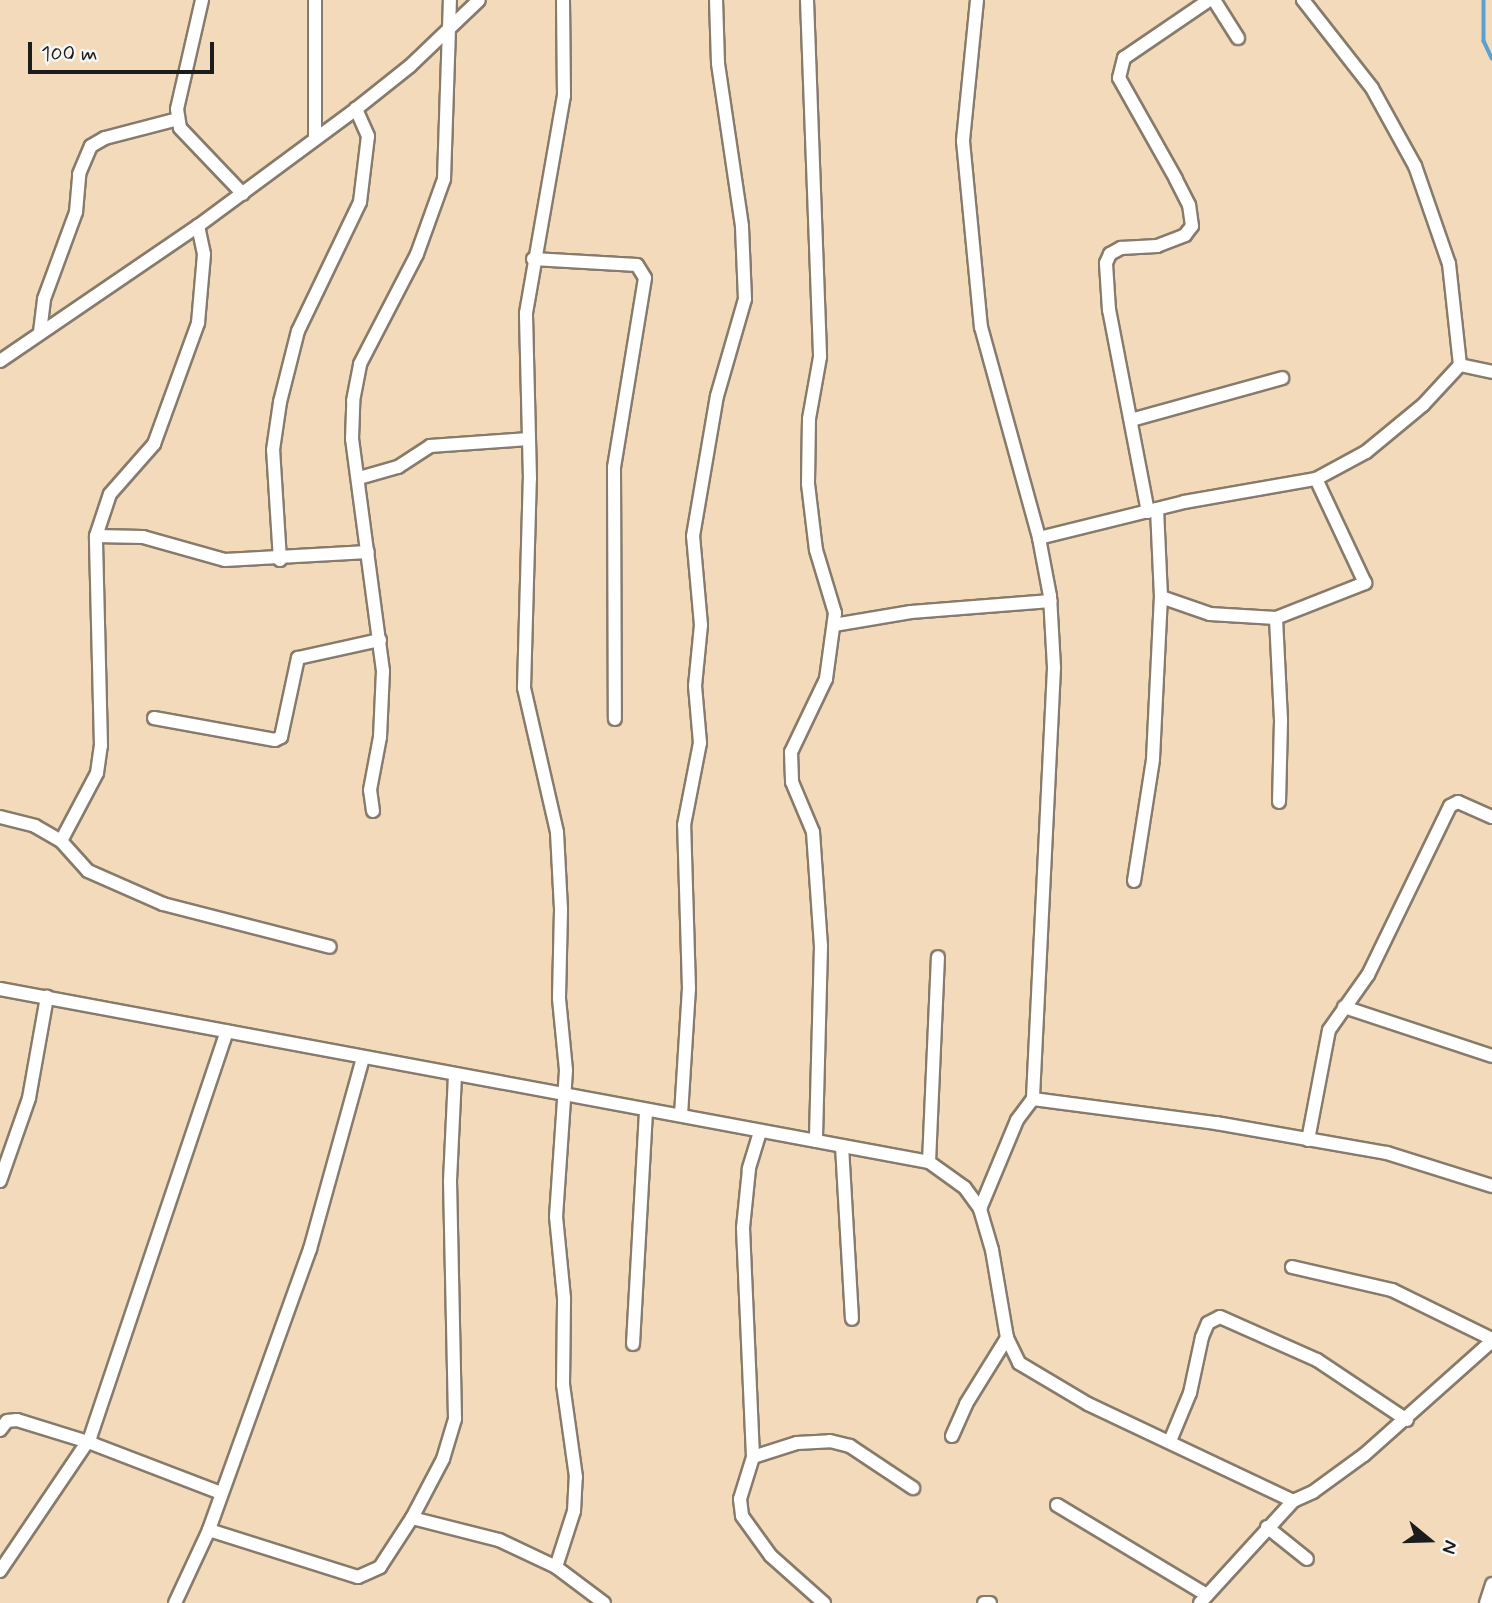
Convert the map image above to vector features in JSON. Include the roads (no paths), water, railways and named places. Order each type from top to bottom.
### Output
[{"type":"street","points":[[202,0],[178,119],[180,128],[196,149],[243,194]]},
{"type":"street","points":[[315,139],[316,0]]},
{"type":"street","points":[[373,811],[370,790],[384,696],[380,640],[352,439],[360,364],[417,254],[444,179],[450,0]]},
{"type":"street","points":[[0,360],[243,194],[356,109],[479,0]]},
{"type":"street","points":[[556,1567],[574,1511],[576,1476],[562,1368],[564,1298],[555,1217],[564,1093],[557,832],[524,688],[529,439],[526,313],[533,259],[564,96],[563,0]]},
{"type":"street","points":[[681,1115],[690,989],[684,825],[700,743],[695,686],[701,625],[693,536],[717,396],[745,299],[742,226],[718,63],[716,0]]},
{"type":"street","points":[[807,0],[820,357],[810,419],[808,484],[816,551],[835,613],[826,679],[791,752],[792,782],[813,832],[821,946],[816,1141]]},
{"type":"street","points":[[977,0],[963,141],[981,327],[1040,538],[1051,601],[1055,668],[1034,1099],[1017,1120],[980,1209]]},
{"type":"street","points":[[1134,881],[1153,759],[1161,597],[1153,510],[1130,420],[1109,310],[1106,263],[1110,254],[1121,248],[1157,246],[1185,235],[1192,226],[1189,205],[1177,180],[1119,78],[1124,58],[1211,0],[1238,38]]},
{"type":"street","points":[[1040,538],[1153,510],[1316,479],[1366,452],[1423,405],[1460,365],[1448,264],[1415,166],[1364,78],[1303,0]]},
{"type":"street","points":[[280,560],[273,450],[280,402],[298,331],[360,202],[368,136],[356,109]]},
{"type":"street","points":[[40,332],[44,299],[76,212],[79,174],[91,146],[104,138],[178,119]]},
{"type":"street","points":[[61,841],[97,773],[101,746],[96,536],[110,494],[154,444],[198,323],[204,254],[198,226]]},
{"type":"street","points":[[533,259],[637,265],[645,278],[614,467],[615,719]]},
{"type":"street","points":[[1460,365],[1492,372]]},
{"type":"street","points":[[1130,420],[1282,378]]},
{"type":"street","points":[[359,478],[398,467],[430,446],[529,439]]},
{"type":"street","points":[[1161,597],[1210,614],[1276,618],[1365,583],[1316,479]]},
{"type":"street","points":[[96,536],[143,537],[225,560],[280,560],[368,552]]},
{"type":"street","points":[[834,625],[911,612],[1051,601]]},
{"type":"street","points":[[1276,618],[1282,721],[1279,802]]},
{"type":"street","points":[[154,718],[275,740],[281,737],[298,658],[380,640]]},
{"type":"street","points":[[1308,1140],[1329,1030],[1378,956],[1450,806],[1458,802],[1492,817]]},
{"type":"street","points":[[0,817],[35,826],[61,841],[88,871],[163,904],[330,947]]},
{"type":"street","points":[[929,1162],[938,957]]},
{"type":"street","points":[[0,989],[929,1162],[965,1188],[980,1209],[992,1250],[1007,1338],[1019,1363],[1088,1404],[1293,1501]]},
{"type":"street","points":[[0,1181],[29,1098],[47,997]]},
{"type":"street","points":[[1345,1007],[1492,1056]]},
{"type":"street","points":[[0,1571],[88,1442],[227,1031]]},
{"type":"street","points":[[175,1603],[209,1530],[310,1249],[363,1058]]},
{"type":"street","points":[[209,1530],[358,1577],[380,1567],[412,1518],[443,1460],[455,1419],[450,1181],[456,1076]]},
{"type":"street","points":[[1034,1099],[1387,1153],[1492,1186]]},
{"type":"street","points":[[633,1344],[646,1111]]},
{"type":"street","points":[[760,1132],[749,1169],[742,1256],[747,1288],[753,1457],[740,1499],[742,1516],[771,1556],[824,1603]]},
{"type":"street","points":[[842,1146],[852,1319]]},
{"type":"street","points":[[1057,1505],[1203,1599],[1293,1501],[1313,1492],[1408,1420],[1492,1340],[1392,1290],[1292,1267]]},
{"type":"street","points":[[1170,1441],[1189,1393],[1202,1336],[1208,1323],[1220,1317],[1317,1360],[1408,1420]]},
{"type":"street","points":[[952,1436],[966,1404],[1007,1338]]},
{"type":"street","points":[[0,1430],[7,1421],[17,1420],[88,1442],[221,1493]]},
{"type":"street","points":[[753,1457],[797,1443],[841,1443],[913,1488]]},
{"type":"street","points":[[412,1518],[499,1540],[556,1567],[604,1603]]},
{"type":"street","points":[[1267,1527],[1307,1559]]},
{"type":"street","points":[[1486,1603],[1492,1584]]},
{"type":"street","points":[[984,1603],[990,1603]]},
{"type":"waterway","points":[[1484,0],[1484,41],[1492,58]]}]
